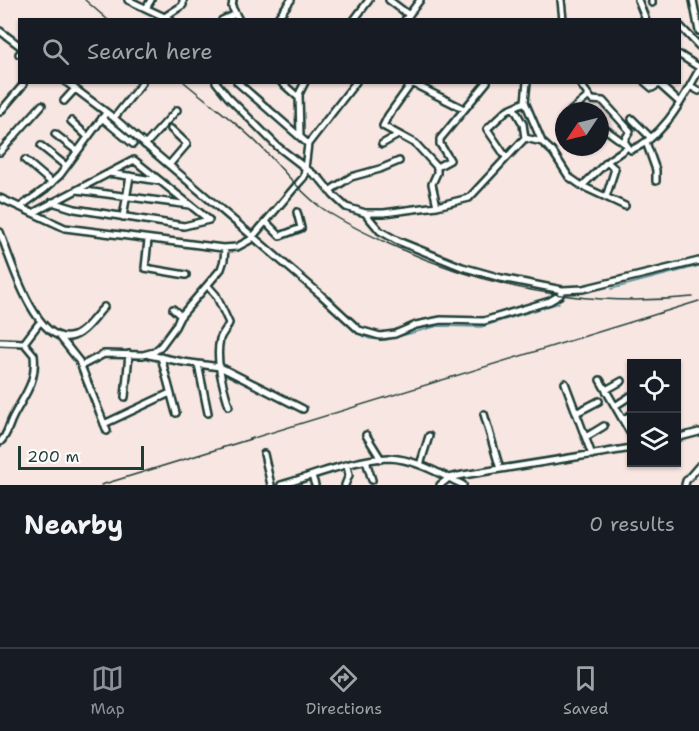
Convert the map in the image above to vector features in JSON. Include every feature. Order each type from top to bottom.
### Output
[{"type":"street","points":[[128,0],[169,18],[183,4],[183,0]]},
{"type":"street","points":[[146,8],[151,0]]},
{"type":"street","points":[[233,0],[232,8],[237,17]]},
{"type":"street","points":[[278,18],[291,0]]},
{"type":"street","points":[[356,18],[369,0]]},
{"type":"street","points":[[389,0],[408,16],[420,0]]},
{"type":"street","points":[[561,0],[565,18]]},
{"type":"street","points":[[638,0],[645,18]]},
{"type":"street","points":[[693,0],[699,31]]},
{"type":"street","points":[[681,27],[699,46]]},
{"type":"street","points":[[0,31],[16,46]]},
{"type":"street","points":[[681,56],[698,69]]},
{"type":"street","points":[[609,132],[631,150],[648,140],[663,126],[690,86],[698,69],[699,59]]},
{"type":"street","points":[[68,84],[133,144]]},
{"type":"street","points":[[114,118],[141,84]]},
{"type":"street","points":[[218,84],[277,146],[321,180],[346,207],[365,213],[384,213],[436,206],[469,198],[525,138]]},
{"type":"street","points":[[239,84],[308,144]]},
{"type":"street","points":[[283,84],[300,98]]},
{"type":"street","points":[[300,136],[300,91],[304,84]]},
{"type":"street","points":[[0,198],[65,228],[148,240],[225,248],[237,247],[252,238],[304,177],[308,144],[354,84]]},
{"type":"street","points":[[410,84],[383,126],[416,144],[437,167],[432,184],[436,206]]},
{"type":"street","points":[[413,84],[464,109]]},
{"type":"street","points":[[437,167],[450,160],[440,142],[485,84]]},
{"type":"street","points":[[525,84],[525,102],[542,142],[553,152],[569,177],[582,186],[625,206]]},
{"type":"street","points":[[580,84],[592,100],[603,102],[630,131],[626,145],[582,186]]},
{"type":"street","points":[[659,84],[679,102]]},
{"type":"street","points":[[1,108],[22,85]]},
{"type":"street","points":[[690,86],[699,91]]},
{"type":"street","points":[[64,101],[74,91]]},
{"type":"street","points":[[582,102],[589,96]]},
{"type":"street","points":[[506,157],[488,129],[507,110],[525,102]]},
{"type":"street","points":[[0,152],[42,105]]},
{"type":"street","points":[[514,108],[522,123],[525,138]]},
{"type":"street","points":[[146,145],[177,110]]},
{"type":"street","points":[[104,116],[114,118],[359,330],[380,336],[395,334],[416,325],[441,320],[484,321],[550,301],[560,295],[562,290]]},
{"type":"street","points":[[20,207],[52,183],[104,116]]},
{"type":"street","points":[[522,123],[532,118]]},
{"type":"street","points":[[632,119],[648,140],[656,170],[656,181]]},
{"type":"street","points":[[70,121],[88,137]]},
{"type":"street","points":[[169,165],[188,144],[171,129]]},
{"type":"street","points":[[56,134],[77,151]]},
{"type":"street","points":[[382,144],[398,135]]},
{"type":"street","points":[[525,138],[542,142]]},
{"type":"street","points":[[41,146],[66,166]]},
{"type":"street","points":[[25,160],[52,183]]},
{"type":"street","points":[[33,213],[52,202],[76,189],[134,160],[209,220],[184,226],[75,209],[52,202]]},
{"type":"street","points":[[329,191],[351,177],[399,161]]},
{"type":"street","points":[[606,197],[615,169],[607,162]]},
{"type":"street","points":[[108,173],[161,182]]},
{"type":"street","points":[[123,217],[129,176]]},
{"type":"street","points":[[76,189],[191,206]]},
{"type":"street","points":[[266,222],[280,236],[301,228],[297,212]]},
{"type":"street","points":[[365,213],[380,231],[398,241],[462,267],[501,278],[562,290],[583,290],[699,261]]},
{"type":"street","points":[[0,232],[34,314],[40,322],[60,336],[81,366],[107,431]]},
{"type":"street","points":[[148,240],[145,268],[186,275]]},
{"type":"street","points":[[149,355],[159,349],[181,316],[221,269],[225,248]]},
{"type":"street","points":[[208,286],[216,295],[230,323],[220,336],[220,367],[229,406]]},
{"type":"street","points":[[60,336],[72,337],[82,331],[104,307]]},
{"type":"street","points":[[173,309],[181,316]]},
{"type":"street","points":[[24,343],[40,322]]},
{"type":"street","points":[[0,342],[24,343],[34,355],[32,381],[22,404],[12,418],[8,431],[0,442]]},
{"type":"street","points":[[159,349],[176,413]]},
{"type":"street","points":[[81,366],[104,354],[129,354],[149,355],[220,367],[303,409]]},
{"type":"street","points":[[125,397],[129,354]]},
{"type":"street","points":[[198,364],[208,413]]},
{"type":"street","points":[[600,380],[627,428]]},
{"type":"street","points":[[606,390],[622,381]]},
{"type":"street","points":[[565,383],[592,455]]},
{"type":"street","points":[[104,424],[170,393]]},
{"type":"street","points":[[615,406],[627,398]]},
{"type":"street","points":[[576,413],[599,401]]},
{"type":"street","points":[[484,414],[500,469]]},
{"type":"street","points":[[622,420],[627,417]]},
{"type":"street","points":[[586,437],[604,426]]},
{"type":"street","points":[[681,437],[699,432]]},
{"type":"street","points":[[366,435],[381,459]]},
{"type":"street","points":[[420,465],[429,436]]},
{"type":"street","points":[[440,485],[449,478],[627,449]]},
{"type":"street","points":[[264,454],[271,485]]},
{"type":"street","points":[[282,485],[303,482],[312,476],[366,461],[390,458],[420,465],[463,485]]},
{"type":"street","points":[[366,461],[372,480]]},
{"type":"street","points":[[345,485],[349,475],[347,466]]},
{"type":"street","points":[[685,485],[699,466]]},
{"type":"street","points":[[312,476],[315,485]]},
{"type":"waterway","points":[[8,40],[18,48]]},
{"type":"waterway","points":[[65,84],[71,89]]},
{"type":"waterway","points":[[74,92],[101,114]]},
{"type":"waterway","points":[[105,117],[230,221]]},
{"type":"waterway","points":[[271,255],[358,334],[370,339],[386,340],[438,326],[481,327],[559,303]]},
{"type":"waterway","points":[[611,289],[699,266]]},
{"type":"railway","points":[[85,0],[106,18]]},
{"type":"railway","points":[[186,84],[252,138],[319,206],[360,230],[424,259],[498,283],[575,297],[614,300],[693,297]]},
{"type":"railway","points":[[101,485],[699,301]]}]
